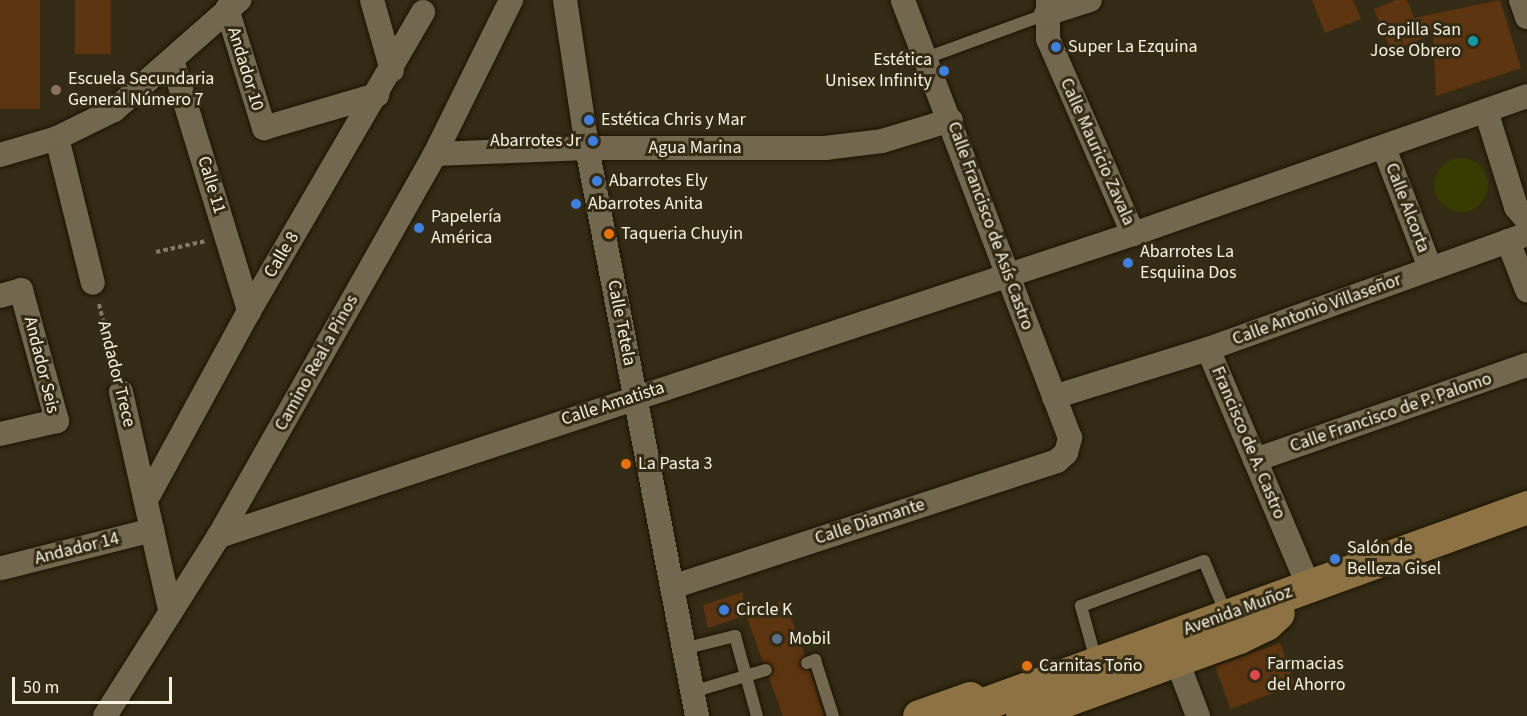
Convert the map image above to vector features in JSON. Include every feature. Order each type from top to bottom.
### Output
[{"type":"main road","name":"Avenida Muñoz","points":[[982,716],[1276,605],[1308,585],[1527,507]]},
{"type":"main road","name":"Avenida Muñoz","points":[[950,716],[1276,605],[1527,525]]},
{"type":"main road","points":[[919,716],[1222,604],[1255,596],[1276,605],[1248,633],[1177,661],[1022,716]]},
{"type":"street","points":[[372,0],[392,70]]},
{"type":"street","name":"Camino Real a Pinos","points":[[105,716],[170,610],[219,536],[435,154],[511,0]]},
{"type":"street","name":"Calle Tetela","points":[[565,0],[587,148],[697,716]]},
{"type":"street","name":"Calle Francisco de Asís Castro","points":[[903,0],[951,120],[1070,438],[1066,453]]},
{"type":"street","points":[[1047,7],[1090,0]]},
{"type":"street","points":[[1521,0],[1527,17]]},
{"type":"street","points":[[0,155],[57,138],[114,110],[233,5]]},
{"type":"street","name":"Andador 10","points":[[233,5],[264,128],[377,95]]},
{"type":"street","name":"Calle Mauricio Zavala","points":[[1047,7],[1048,39],[1133,234]]},
{"type":"street","name":"Calle 8","points":[[146,500],[249,310],[392,70],[423,12]]},
{"type":"street","name":"Calle 11","points":[[172,60],[249,310]]},
{"type":"street","name":"Calle Amatista","points":[[219,536],[1007,273],[1133,234],[1384,148],[1527,96]]},
{"type":"street","points":[[1486,111],[1516,207],[1527,220]]},
{"type":"street","name":"Agua Marina","points":[[435,154],[587,148],[825,148],[882,141],[951,120]]},
{"type":"street","points":[[57,138],[93,283]]},
{"type":"street","name":"Calle Alcorta","points":[[1384,148],[1430,268]]},
{"type":"street","points":[[1517,237],[1527,290]]},
{"type":"street","name":"Calle Antonio Villaseñor","points":[[1208,349],[1517,237]]},
{"type":"street","name":"Andador Seis","points":[[0,434],[57,421],[11,293]]},
{"type":"street","name":"Francisco de A. Castro","points":[[1054,397],[1208,349],[1308,585]]},
{"type":"street","name":"Calle Francisco de P. Palomo","points":[[1255,460],[1527,365]]},
{"type":"street","name":"Andador Trece","points":[[121,392],[170,610]]},
{"type":"street","name":"Calle Diamante","points":[[672,586],[1057,461],[1066,453]]},
{"type":"street","name":"Andador 14","points":[[2,568],[152,530]]},
{"type":"street","points":[[1177,661],[1198,716]]},
{"type":"lane","points":[[926,58],[1047,7]]},
{"type":"lane","points":[[1094,653],[1081,606],[1204,561],[1222,604]]},
{"type":"lane","points":[[683,649],[735,636],[757,716]]},
{"type":"lane","points":[[807,663],[815,660],[833,716]]},
{"type":"lane","points":[[692,692],[766,670]]},
{"type":"path","points":[[156,252],[228,237]]},
{"type":"path","name":"Andador Trece","points":[[93,283],[121,392]]},
{"type":"shaded area","points":[[1461,158],[1471,160],[1480,166],[1486,175],[1488,185],[1486,195],[1480,204],[1471,210],[1461,212],[1451,210],[1442,204],[1436,195],[1434,185],[1436,175],[1442,166],[1451,160]]},
{"type":"building","points":[[0,0],[40,0],[40,109],[0,109]]},
{"type":"building","points":[[75,0],[111,0],[111,54],[75,54]]},
{"type":"building","points":[[1312,0],[1353,0],[1361,19],[1325,33]]},
{"type":"building","name":"Capilla San Jose Obrero","points":[[1396,0],[1407,0],[1414,18],[1500,0],[1521,68],[1436,96],[1433,34],[1391,51],[1374,9]]},
{"type":"building","name":"Circle K","points":[[743,592],[744,616],[708,628],[703,605]]},
{"type":"building","name":"Mobil","points":[[784,600],[805,655],[799,665],[810,671],[824,716],[783,716],[769,678],[774,667],[763,662],[746,615]]},
{"type":"building","name":"Farmacias del Ahorro","points":[[1280,643],[1295,685],[1231,709],[1215,667]]},
{"type":"place","name":"Capilla San Jose Obrero","points":[[1473,41]]},
{"type":"place","name":"Super La Ezquina","points":[[1056,47]]},
{"type":"place","name":"Estética Unisex Infinity","points":[[944,71]]},
{"type":"place","name":"Escuela Secundaria General Número 7","points":[[56,90]]},
{"type":"place","name":"Estética Chris y Mar","points":[[589,120]]},
{"type":"place","name":"Abarrotes Jr","points":[[593,141]]},
{"type":"place","name":"Abarrotes Ely","points":[[597,181]]},
{"type":"place","name":"Abarrotes Anita","points":[[576,204]]},
{"type":"place","name":"Papelería América","points":[[419,228]]},
{"type":"place","name":"Taqueria Chuyin","points":[[609,234]]},
{"type":"place","name":"Abarrotes La Esquiina Dos","points":[[1128,263]]},
{"type":"place","name":"La Pasta 3","points":[[626,464]]},
{"type":"place","name":"Salón de Belleza Gisel","points":[[1335,559]]},
{"type":"place","name":"Circle K","points":[[724,610]]},
{"type":"place","name":"Mobil","points":[[777,639]]},
{"type":"place","name":"Carnitas Toño","points":[[1027,666]]},
{"type":"place","name":"Farmacias del Ahorro","points":[[1255,675]]}]
